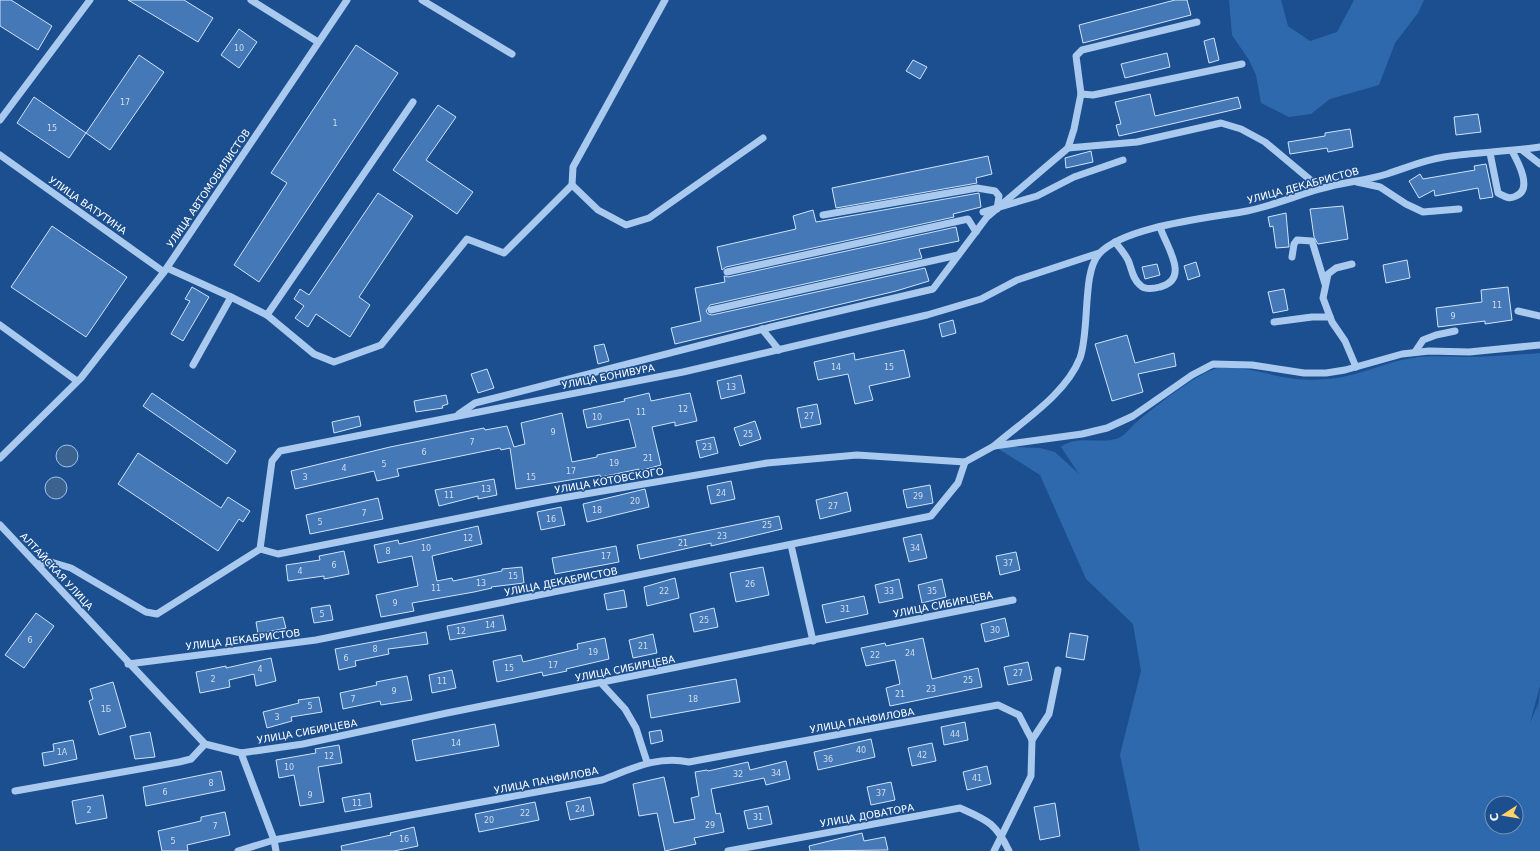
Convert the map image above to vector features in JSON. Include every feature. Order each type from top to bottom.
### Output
[{"type":"street","points":[[0,120],[90,0]]},
{"type":"street","points":[[251,0],[318,42]]},
{"type":"street","name":"УЛИЦА АВТОМОБИЛИСТОВ","points":[[0,458],[77,381],[165,270],[347,0]]},
{"type":"street","points":[[422,0],[512,54]]},
{"type":"street","points":[[665,0],[573,167],[572,185],[598,210],[626,225],[649,218],[764,138]]},
{"type":"street","points":[[457,415],[475,403],[762,329],[933,289],[987,217],[1068,148],[1074,129],[1081,94],[1076,56],[1082,50],[1197,22]]},
{"type":"street","points":[[1081,94],[1093,95],[1242,64]]},
{"type":"street","points":[[267,315],[413,102]]},
{"type":"street","points":[[1068,148],[1137,142],[1221,124],[1242,129],[1265,142],[1320,188]]},
{"type":"street","name":"УЛИЦА ДЕКАБРИСТОВ","points":[[927,315],[981,299],[1017,280],[1100,253],[1115,242],[1160,227],[1191,219],[1247,211],[1284,202],[1320,188],[1386,175],[1416,164],[1443,157],[1540,148]]},
{"type":"street","points":[[1522,150],[1540,164]]},
{"type":"street","points":[[1490,153],[1498,192],[1507,198],[1513,197],[1522,192],[1524,188],[1522,170],[1512,151]]},
{"type":"street","name":"УЛИЦА ВАТУТИНА","points":[[0,155],[165,270],[231,297],[267,315],[314,354],[334,362],[382,345],[467,239],[504,254],[572,185]]},
{"type":"street","points":[[983,212],[1037,196],[1074,177],[1123,160]]},
{"type":"street","points":[[1353,181],[1380,187],[1406,204],[1423,212],[1460,209]]},
{"type":"street","points":[[823,215],[977,188],[995,191],[999,196],[997,208]]},
{"type":"street","points":[[727,272],[968,219],[976,232]]},
{"type":"street","points":[[1115,242],[1127,258],[1134,279],[1141,286],[1148,289],[1170,284],[1174,279],[1176,272],[1172,255],[1160,227]]},
{"type":"street","points":[[1292,257],[1294,244],[1297,240],[1312,241],[1325,284]]},
{"type":"street","name":"УЛИЦА ДЕКАБРИСТОВ","points":[[994,446],[1060,390],[1074,369],[1081,354],[1086,331],[1089,276],[1091,266],[1100,253]]},
{"type":"street","points":[[711,310],[958,255]]},
{"type":"street","points":[[1352,264],[1332,270],[1328,274],[1323,298],[1330,317],[1345,341],[1356,368]]},
{"type":"street","points":[[194,365],[231,297]]},
{"type":"street","points":[[1518,311],[1540,316]]},
{"type":"street","name":"УЛИЦА БОНИВУРА","points":[[260,549],[272,461],[280,451],[457,415],[683,372],[927,315]]},
{"type":"street","points":[[1274,322],[1312,317],[1330,317]]},
{"type":"street","points":[[0,325],[77,381]]},
{"type":"street","points":[[762,329],[779,350]]},
{"type":"street","points":[[1416,352],[1423,340],[1436,335],[1455,331]]},
{"type":"street","points":[[965,462],[994,446],[1107,428],[1133,416],[1192,374],[1213,364],[1252,365],[1316,374],[1356,368],[1392,356],[1416,352],[1469,352],[1540,345]]},
{"type":"street","name":"УЛИЦА КОТОВСКОГО","points":[[260,549],[278,554],[550,500],[774,462],[857,454],[965,462]]},
{"type":"street","name":"УЛИЦА ДЕКАБРИСТОВ","points":[[128,664],[316,640],[931,516],[958,483],[965,462]]},
{"type":"street","name":"АЛТАЙСКАЯ УЛИЦА","points":[[0,525],[38,564],[128,664],[205,744]]},
{"type":"street","points":[[791,545],[813,641]]},
{"type":"street","points":[[38,564],[51,562],[71,568],[146,612],[157,614],[260,549]]},
{"type":"street","name":"УЛИЦА СИБИРЦЕВА","points":[[241,753],[303,744],[447,713],[1013,600]]},
{"type":"street","points":[[994,851],[1031,776],[1032,740],[1049,714],[1058,670]]},
{"type":"street","points":[[601,683],[624,709],[636,728],[647,762]]},
{"type":"street","name":"УЛИЦА ПАНФИЛОВА","points":[[238,851],[274,840],[602,780],[647,762],[676,759],[689,762],[998,705],[1019,715],[1032,740]]},
{"type":"street","points":[[15,792],[191,759],[205,744],[241,753],[274,840],[276,851]]},
{"type":"street","name":"УЛИЦА ДОВАТОРА","points":[[728,851],[960,808],[988,820],[1002,836],[1009,851]]},
{"type":"shaded area","points":[[1229,0],[1281,0],[1288,26],[1310,41],[1337,32],[1354,0],[1424,0],[1418,13],[1395,43],[1379,85],[1330,99],[1311,114],[1289,117],[1261,103],[1256,75],[1249,60],[1232,35]]},
{"type":"shaded area","points":[[1540,353],[1540,686],[1530,723],[1538,704],[1537,718],[1540,690],[1540,851],[1140,851],[1120,755],[1141,671],[1133,624],[1086,579],[1040,475],[994,446],[1040,448],[1055,452],[1079,474],[1061,447],[1074,441],[1105,441],[1119,438],[1136,422],[1175,392],[1196,378],[1214,369],[1231,367],[1241,368],[1289,378],[1316,380],[1348,376],[1402,360],[1419,357],[1483,357]]},
{"type":"shaded area","points":[[67,445],[75,448],[78,456],[75,464],[67,467],[59,464],[56,456],[59,448]]},
{"type":"shaded area","points":[[56,477],[64,480],[67,488],[64,496],[56,499],[48,496],[45,488],[48,480]]},
{"type":"building","points":[[0,0],[11,0],[52,26],[38,50],[0,26]]},
{"type":"building","points":[[128,0],[184,0],[213,18],[198,42]]},
{"type":"building","points":[[1175,0],[1187,0],[1191,15],[1083,43],[1079,25]]},
{"type":"building","points":[[239,29],[257,42],[239,68],[221,55]]},
{"type":"building","points":[[1214,38],[1219,60],[1209,63],[1204,41]]},
{"type":"building","points":[[356,45],[398,73],[259,282],[234,265],[287,183],[271,173]]},
{"type":"building","points":[[1167,53],[1170,67],[1125,78],[1121,64]]},
{"type":"building","points":[[139,55],[164,72],[110,150],[86,133]]},
{"type":"building","points":[[913,60],[927,67],[920,79],[906,71]]},
{"type":"building","points":[[1150,94],[1155,116],[1238,97],[1241,108],[1119,136],[1116,125],[1121,124],[1115,102]]},
{"type":"building","points":[[34,97],[86,133],[69,158],[17,123]]},
{"type":"building","points":[[438,105],[456,117],[426,160],[473,192],[457,214],[393,170]]},
{"type":"building","points":[[1478,114],[1481,132],[1456,135],[1454,117]]},
{"type":"building","points":[[1350,129],[1353,147],[1328,152],[1327,148],[1290,154],[1288,142],[1325,136],[1325,133]]},
{"type":"building","points":[[1091,151],[1093,162],[1066,168],[1065,158]]},
{"type":"building","points":[[988,156],[992,174],[976,178],[977,183],[836,208],[832,188]]},
{"type":"building","points":[[1486,164],[1493,197],[1480,199],[1478,188],[1435,196],[1434,190],[1419,198],[1409,181],[1420,174],[1423,179],[1475,170],[1474,166]]},
{"type":"building","points":[[378,193],[413,216],[359,297],[370,305],[350,337],[316,314],[308,327],[295,318],[304,306],[294,299],[300,289],[309,295]]},
{"type":"building","points":[[979,193],[981,207],[953,214],[954,217],[726,267],[722,270],[717,247],[796,229],[793,216],[813,210],[816,222]]},
{"type":"building","points":[[1343,206],[1348,239],[1318,244],[1314,237],[1310,209]]},
{"type":"building","points":[[1286,213],[1289,247],[1276,248],[1273,226],[1270,227],[1268,217]]},
{"type":"building","points":[[52,226],[127,277],[86,337],[11,287]]},
{"type":"building","points":[[956,227],[959,241],[919,249],[922,258],[710,305],[706,311],[708,314],[712,315],[925,268],[929,281],[896,291],[675,344],[671,328],[701,321],[695,288],[725,282],[724,276],[728,277]]},
{"type":"building","points":[[1407,260],[1410,278],[1386,283],[1383,265]]},
{"type":"building","points":[[1196,262],[1200,276],[1188,280],[1184,266]]},
{"type":"building","points":[[1157,264],[1160,275],[1145,279],[1142,267]]},
{"type":"building","points":[[192,287],[209,297],[183,341],[171,334],[190,301],[185,299]]},
{"type":"building","points":[[1508,287],[1512,320],[1485,324],[1485,321],[1438,327],[1436,308],[1482,302],[1481,290]]},
{"type":"building","points":[[1284,289],[1288,310],[1273,313],[1268,292]]},
{"type":"building","points":[[953,320],[956,333],[942,337],[939,324]]},
{"type":"building","points":[[1127,335],[1135,363],[1174,353],[1176,366],[1138,374],[1143,392],[1112,401],[1095,344]]},
{"type":"building","points":[[604,344],[609,361],[598,364],[594,346]]},
{"type":"building","points":[[904,350],[910,377],[869,386],[873,400],[855,404],[848,374],[818,380],[814,362],[854,353],[855,360]]},
{"type":"building","points":[[487,369],[494,388],[478,393],[471,374]]},
{"type":"building","points":[[741,375],[745,393],[721,399],[717,381]]},
{"type":"building","points":[[152,393],[236,451],[227,464],[143,406]]},
{"type":"building","points":[[649,393],[651,401],[690,393],[697,421],[675,426],[675,422],[652,427],[661,465],[639,471],[639,469],[601,477],[600,475],[516,489],[510,448],[501,450],[500,448],[397,469],[399,476],[377,481],[374,471],[295,489],[291,471],[390,447],[484,428],[485,430],[507,426],[514,447],[525,444],[521,423],[562,413],[572,462],[636,447],[629,419],[587,428],[583,410],[625,401],[624,399]]},
{"type":"building","points":[[446,395],[448,404],[442,406],[443,408],[416,412],[414,401]]},
{"type":"building","points":[[817,404],[821,424],[801,428],[797,408]]},
{"type":"building","points":[[359,416],[361,426],[334,433],[332,422]]},
{"type":"building","points":[[755,421],[761,439],[740,446],[734,428]]},
{"type":"building","points":[[714,437],[718,453],[700,458],[696,441]]},
{"type":"building","points":[[138,453],[221,508],[228,497],[250,511],[243,522],[239,519],[218,551],[118,484]]},
{"type":"building","points":[[494,479],[497,495],[478,499],[478,496],[439,506],[435,490]]},
{"type":"building","points":[[731,481],[735,499],[711,504],[707,486]]},
{"type":"building","points":[[930,485],[933,503],[907,508],[903,490]]},
{"type":"building","points":[[645,489],[649,507],[587,522],[583,504]]},
{"type":"building","points":[[847,492],[851,511],[820,519],[816,500]]},
{"type":"building","points":[[378,498],[383,519],[310,534],[306,515]]},
{"type":"building","points":[[561,507],[565,525],[541,530],[537,512]]},
{"type":"building","points":[[779,516],[782,529],[711,546],[711,543],[640,559],[637,545]]},
{"type":"building","points":[[478,526],[482,544],[432,556],[437,581],[452,578],[453,581],[502,571],[502,569],[522,567],[524,583],[491,587],[492,588],[474,592],[412,603],[414,611],[381,617],[376,595],[418,586],[412,556],[378,563],[374,545],[398,540],[399,544]]},
{"type":"building","points":[[921,534],[927,558],[909,562],[903,538]]},
{"type":"building","points":[[616,546],[619,562],[555,574],[552,558]]},
{"type":"building","points":[[344,551],[349,574],[324,579],[324,576],[288,581],[286,565],[320,560],[319,556]]},
{"type":"building","points":[[1016,552],[1020,570],[1000,575],[996,556]]},
{"type":"building","points":[[763,567],[769,595],[736,602],[730,573]]},
{"type":"building","points":[[675,578],[679,598],[647,606],[644,587]]},
{"type":"building","points":[[899,579],[903,598],[879,603],[875,585]]},
{"type":"building","points":[[942,579],[946,597],[922,603],[918,585]]},
{"type":"building","points":[[624,590],[627,607],[607,610],[604,594]]},
{"type":"building","points":[[864,596],[868,614],[826,623],[822,605]]},
{"type":"building","points":[[330,605],[333,620],[314,623],[311,608]]},
{"type":"building","points":[[714,608],[718,627],[694,632],[690,614]]},
{"type":"building","points":[[36,613],[54,626],[24,668],[5,655]]},
{"type":"building","points":[[503,615],[506,630],[450,640],[447,626]]},
{"type":"building","points":[[283,617],[286,628],[258,634],[256,622]]},
{"type":"building","points":[[1005,618],[1009,636],[985,642],[981,624]]},
{"type":"building","points":[[426,632],[428,644],[388,649],[389,654],[355,661],[356,666],[339,670],[335,649]]},
{"type":"building","points":[[1070,633],[1088,636],[1084,660],[1066,657]]},
{"type":"building","points":[[653,634],[657,653],[633,658],[629,640]]},
{"type":"building","points":[[605,638],[609,659],[543,676],[542,672],[497,682],[493,661],[521,655],[523,662],[578,649],[577,644]]},
{"type":"building","points":[[923,638],[932,679],[978,668],[982,687],[890,706],[886,688],[900,684],[895,660],[866,666],[861,648],[885,643],[886,646]]},
{"type":"building","points":[[271,658],[276,681],[256,686],[254,674],[229,680],[230,687],[200,693],[196,672],[226,666],[226,668]]},
{"type":"building","points":[[1028,662],[1032,680],[1008,685],[1004,667]]},
{"type":"building","points":[[452,670],[456,688],[432,693],[429,675]]},
{"type":"building","points":[[407,676],[412,700],[381,705],[380,701],[343,709],[340,693],[377,685],[376,682]]},
{"type":"building","points":[[736,679],[740,702],[651,718],[647,695]]},
{"type":"building","points":[[113,682],[126,727],[99,735],[89,701],[93,699],[90,689]]},
{"type":"building","points":[[319,697],[322,712],[291,717],[292,721],[267,728],[263,712],[299,703],[298,700]]},
{"type":"building","points":[[965,722],[968,740],[944,745],[941,727]]},
{"type":"building","points":[[495,724],[499,746],[416,761],[412,740]]},
{"type":"building","points":[[661,730],[663,741],[651,744],[649,732]]},
{"type":"building","points":[[150,732],[155,757],[135,759],[130,736]]},
{"type":"building","points":[[871,739],[875,757],[818,770],[814,752]]},
{"type":"building","points":[[73,740],[77,759],[44,766],[42,753],[54,751],[53,744]]},
{"type":"building","points":[[932,743],[936,761],[912,766],[908,748]]},
{"type":"building","points":[[339,745],[342,763],[318,767],[324,802],[300,806],[294,775],[279,778],[276,760],[316,753],[315,749]]},
{"type":"building","points":[[786,761],[790,779],[766,785],[764,778],[711,789],[716,814],[720,813],[724,832],[694,838],[696,844],[665,851],[657,813],[639,816],[633,784],[664,777],[674,823],[695,819],[691,798],[699,796],[695,772],[708,771],[748,762],[750,770]]},
{"type":"building","points":[[987,766],[991,784],[967,790],[963,772]]},
{"type":"building","points":[[221,771],[225,790],[146,806],[143,787]]},
{"type":"building","points":[[891,782],[895,800],[871,805],[867,787]]},
{"type":"building","points":[[370,793],[372,807],[345,812],[342,798]]},
{"type":"building","points":[[103,795],[107,818],[76,824],[72,801]]},
{"type":"building","points":[[590,797],[594,815],[570,820],[566,802]]},
{"type":"building","points":[[535,802],[539,820],[479,832],[475,814]]},
{"type":"building","points":[[1055,803],[1060,836],[1040,840],[1034,807]]},
{"type":"building","points":[[768,806],[772,824],[748,829],[744,811]]},
{"type":"building","points":[[225,812],[230,835],[187,845],[188,851],[162,851],[158,831],[201,821],[201,817]]},
{"type":"building","points":[[414,827],[418,846],[394,851],[342,851],[341,846],[391,835],[390,833]]},
{"type":"building","points":[[862,833],[864,841],[885,837],[888,850],[810,851],[809,846]]}]
